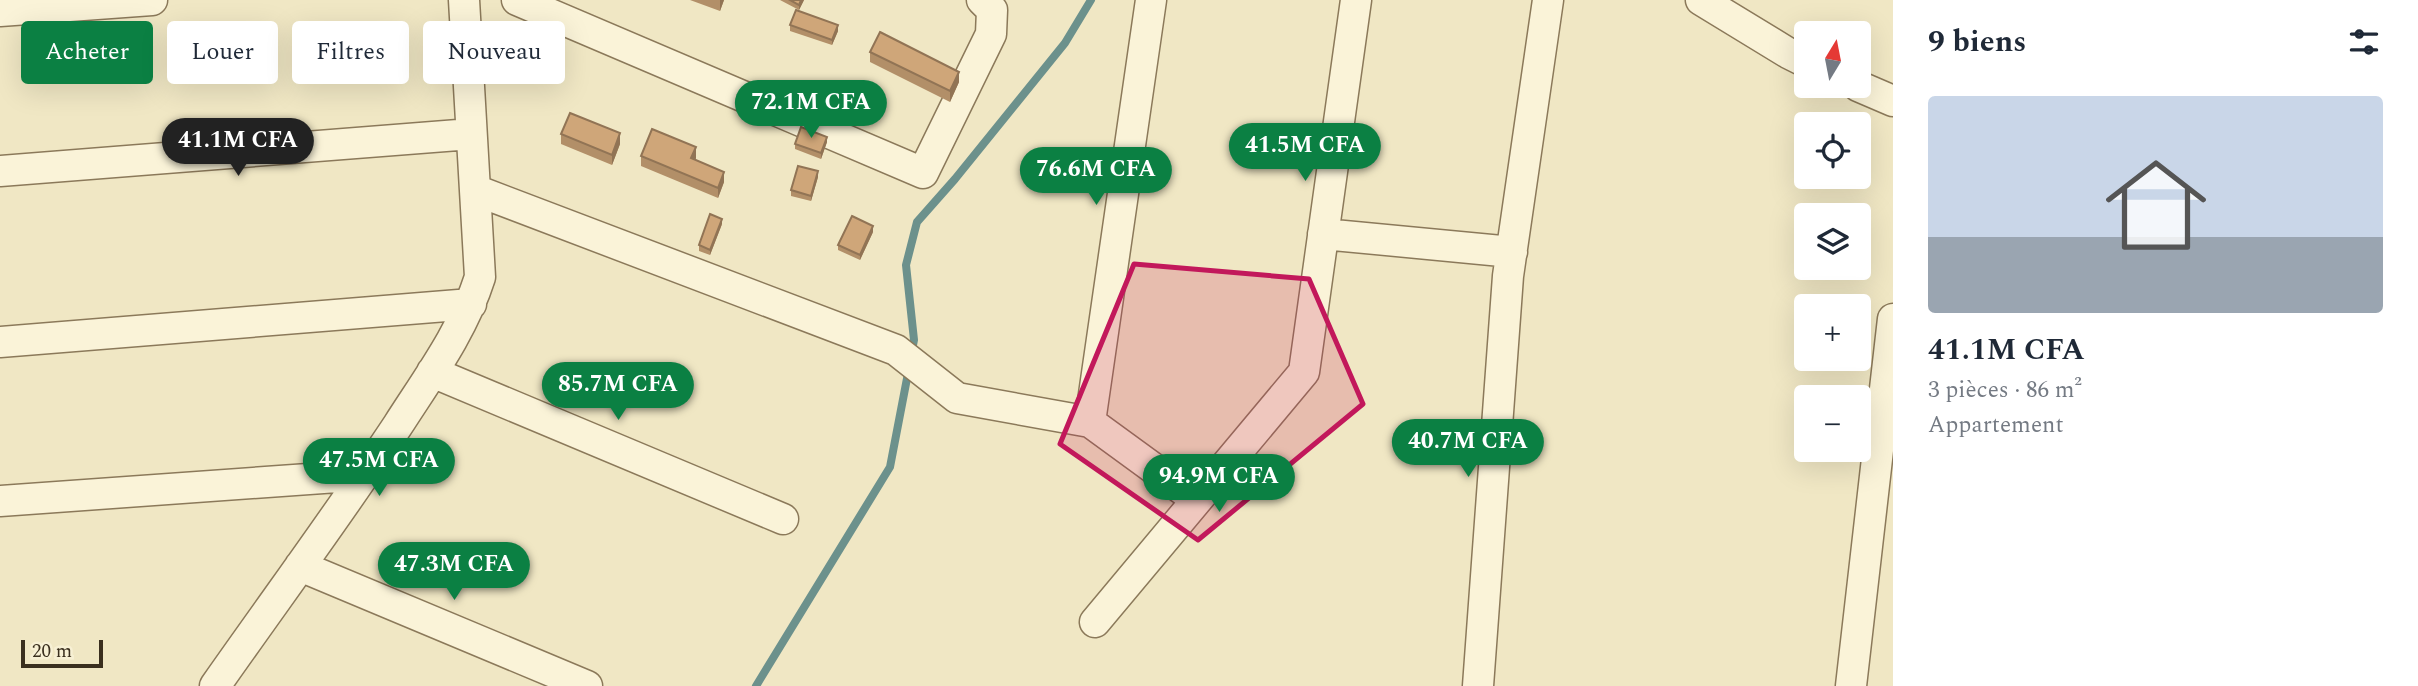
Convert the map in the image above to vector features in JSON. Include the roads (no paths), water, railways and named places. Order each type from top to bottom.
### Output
[{"type":"street","points":[[0,11],[152,0]]},
{"type":"street","points":[[215,686],[365,475],[432,372],[471,304],[480,277],[464,0]]},
{"type":"street","points":[[517,0],[923,173],[991,34],[992,9],[982,0]]},
{"type":"street","points":[[1090,422],[1151,0]]},
{"type":"street","points":[[1095,622],[1304,372],[1356,0]]},
{"type":"street","points":[[1478,686],[1508,276],[1548,0]]},
{"type":"street","points":[[1701,0],[1794,56]]},
{"type":"street","points":[[1871,92],[1893,102]]},
{"type":"street","points":[[0,172],[471,134]]},
{"type":"street","points":[[475,190],[896,350],[957,398],[1090,422],[1198,500]]},
{"type":"street","points":[[1323,234],[1512,252]]},
{"type":"street","points":[[0,342],[471,304]]},
{"type":"street","points":[[1851,686],[1893,319]]},
{"type":"street","points":[[432,372],[783,519]]},
{"type":"street","points":[[0,501],[365,475]]},
{"type":"street","points":[[300,566],[587,686]]},
{"type":"waterway","points":[[911,355],[914,340],[906,265],[917,222],[1065,43],[1091,0]]},
{"type":"waterway","points":[[756,686],[890,467],[909,368]]}]
